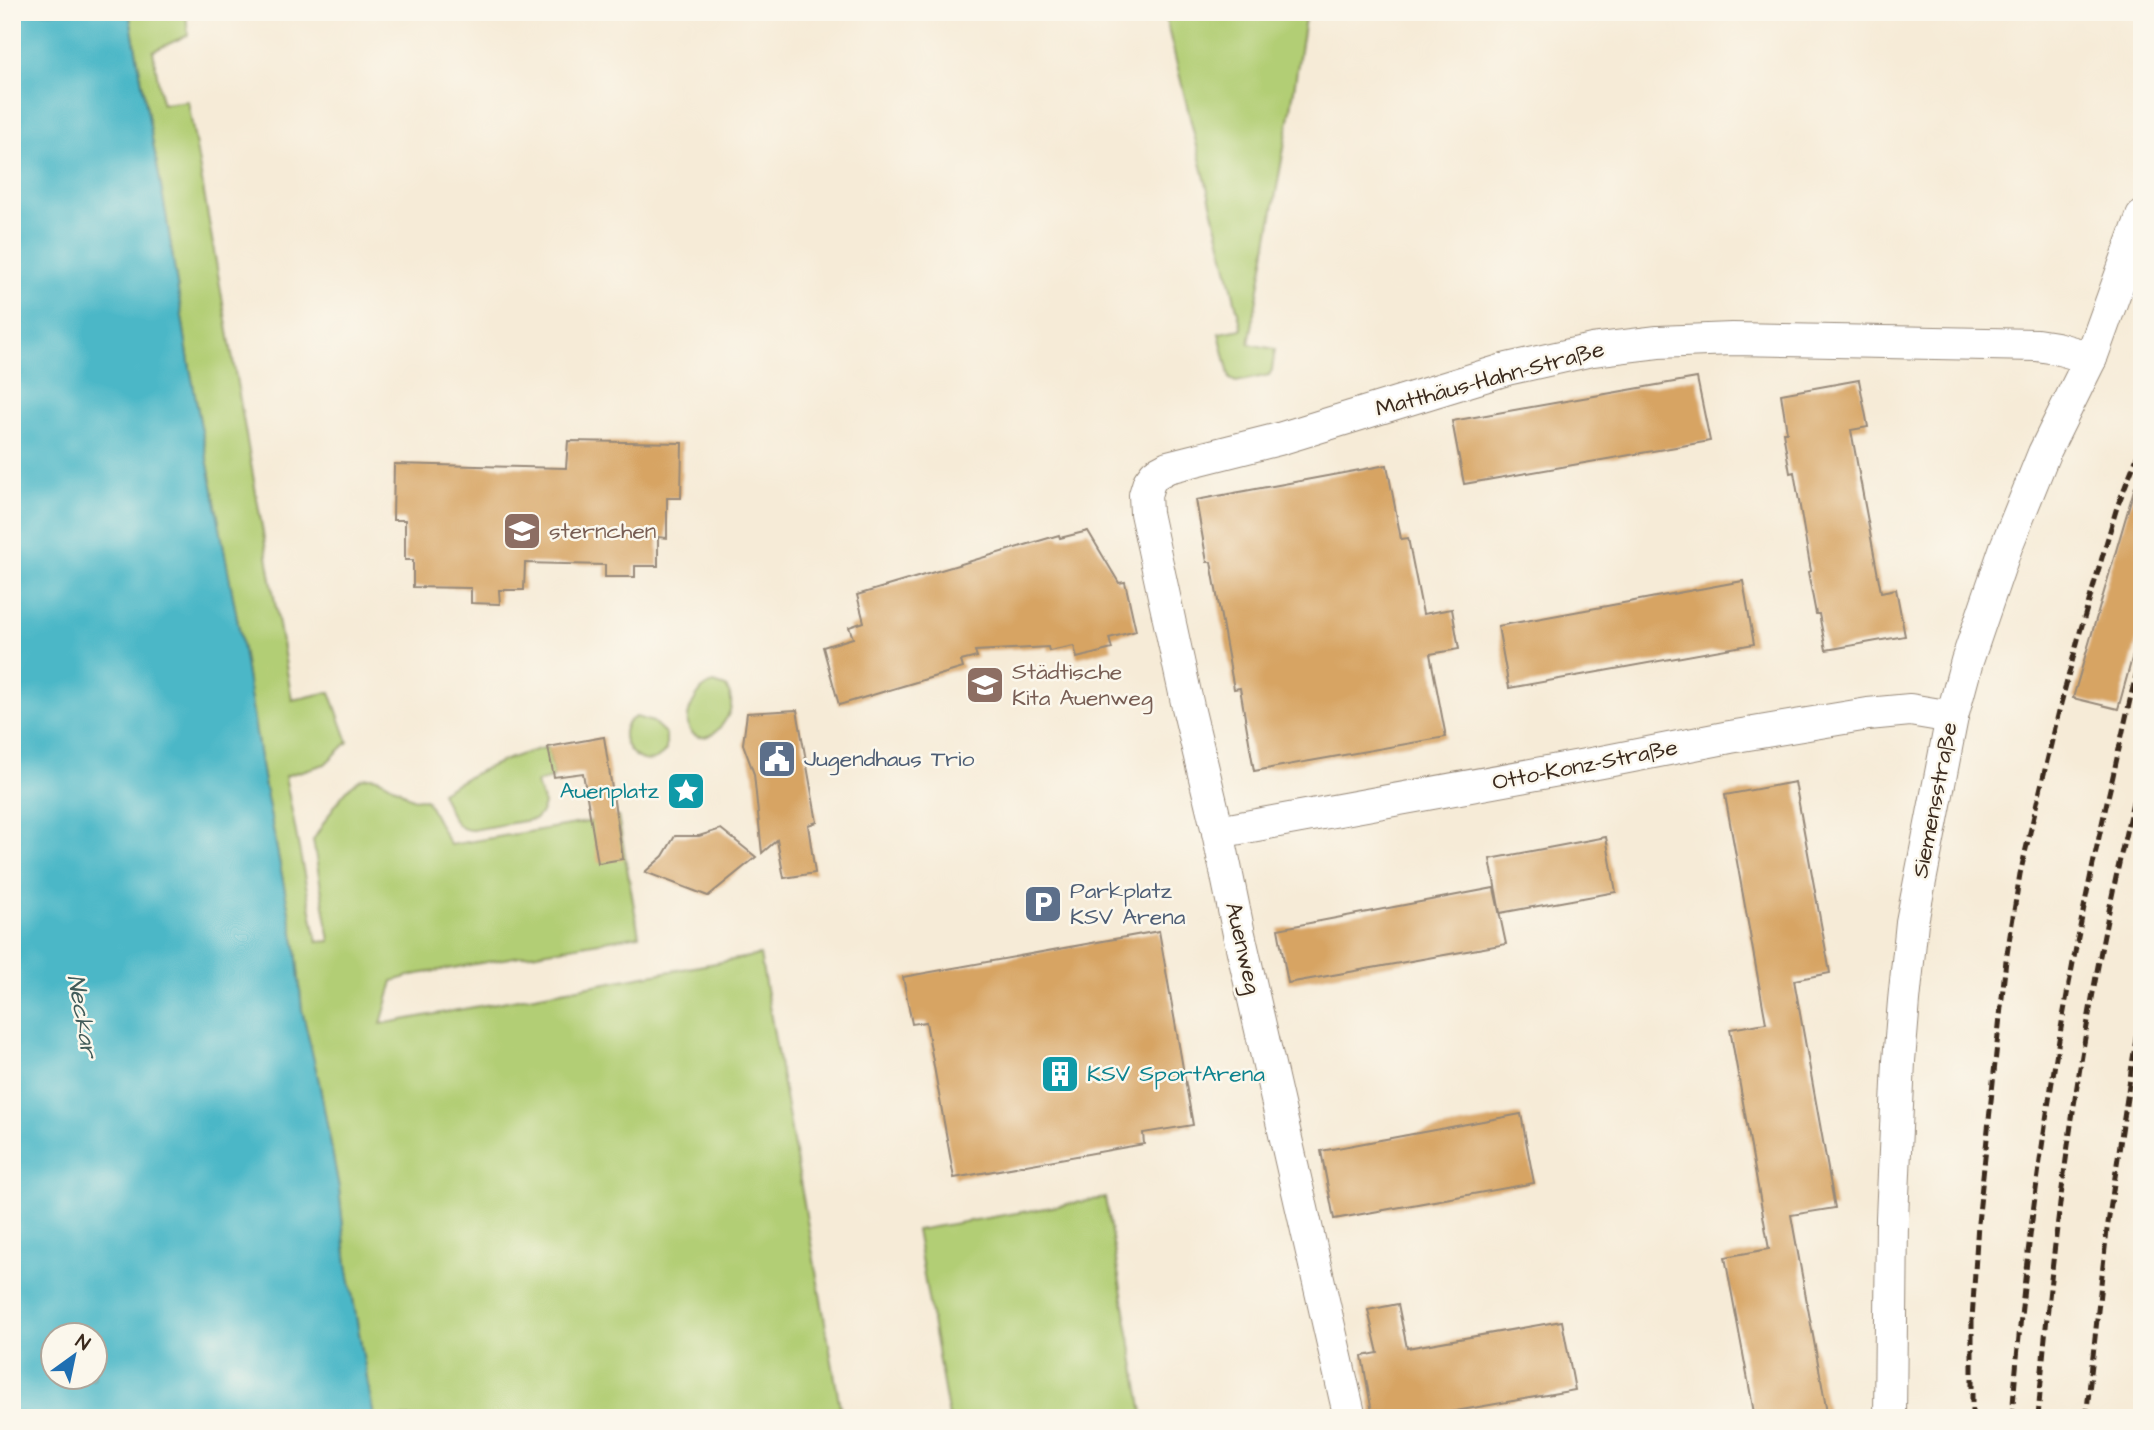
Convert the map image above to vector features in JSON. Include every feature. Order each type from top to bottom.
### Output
[{"type":"street","name":"Siemensstraße","points":[[1890,1418],[1893,1192],[1906,975],[1919,885],[1952,717],[1967,661],[2006,547],[2044,453],[2091,358],[2142,218]]},
{"type":"street","name":"Matthäus-Hahn-Straße","points":[[1151,478],[1168,467],[1279,439],[1507,369],[1624,345],[1732,339],[1971,343],[2045,346],[2091,358]]},
{"type":"street","name":"Auenweg","points":[[1151,478],[1144,495],[1146,513],[1350,1418]]},
{"type":"street","name":"Otto-Konz-Straße","points":[[1218,832],[1868,713],[1910,710],[1952,717]]},
{"type":"green space","points":[[129,12],[186,12],[188,35],[153,51],[162,104],[188,101],[292,700],[330,692],[348,742],[325,764],[285,776],[317,942],[330,941],[313,840],[346,792],[362,778],[378,778],[413,798],[426,799],[450,845],[618,817],[639,935],[413,975],[393,981],[381,1024],[760,955],[842,1418],[374,1418],[347,1265],[339,1188],[302,1010],[296,948],[190,368],[166,214]]},
{"type":"green space","points":[[1164,12],[1306,12],[1249,344],[1275,349],[1269,375],[1236,382],[1230,379],[1219,333],[1242,329]]},
{"type":"green space","points":[[714,683],[726,687],[731,699],[730,710],[718,730],[709,736],[694,735],[689,729],[690,709],[702,689]]},
{"type":"green space","points":[[636,717],[653,722],[666,734],[666,750],[657,759],[647,761],[638,758],[625,742],[627,724]]},
{"type":"green space","points":[[548,747],[554,777],[536,783],[544,804],[535,819],[472,830],[456,822],[441,792],[493,765]]},
{"type":"green space","points":[[1105,1198],[1144,1418],[949,1418],[916,1230]]},
{"type":"water","name":"Neckar","points":[[12,12],[129,12],[166,214],[190,368],[296,948],[302,1010],[339,1188],[347,1265],[374,1418],[12,1418]]},
{"type":"building","points":[[1697,378],[1710,441],[1464,484],[1452,421]]},
{"type":"building","points":[[1859,380],[1868,427],[1851,430],[1881,592],[1896,589],[1905,636],[1826,650],[1808,572],[1811,571],[1794,472],[1790,473],[1783,432],[1787,432],[1781,394]]},
{"type":"building","name":"sternchen","points":[[568,441],[682,443],[681,498],[667,498],[667,538],[658,537],[658,566],[635,566],[635,577],[605,577],[605,565],[525,563],[524,590],[499,590],[500,604],[471,603],[471,588],[413,587],[413,560],[405,560],[405,520],[393,520],[394,464],[566,468]]},
{"type":"building","points":[[1387,465],[1401,539],[1408,538],[1423,614],[1452,609],[1459,649],[1430,654],[1446,737],[1254,771],[1240,688],[1234,689],[1211,562],[1207,562],[1196,500]]},
{"type":"building","points":[[2135,486],[2142,487],[2142,622],[2118,709],[2073,698]]},
{"type":"building","name":"Städtische Kita Auenweg","points":[[1088,531],[1119,583],[1125,582],[1136,631],[1109,638],[1112,649],[1077,658],[1074,646],[1049,651],[1048,647],[975,651],[977,657],[961,661],[963,668],[839,705],[823,647],[853,638],[849,627],[864,622],[857,595],[1059,535],[1060,538]]},
{"type":"building","points":[[1743,581],[1754,644],[1509,688],[1498,626]]},
{"type":"building","name":"Jugendhaus Trio","points":[[797,710],[817,822],[808,825],[815,873],[784,878],[777,840],[762,853],[754,774],[743,744],[747,713]]},
{"type":"building","points":[[604,737],[623,859],[598,863],[583,773],[554,777],[548,747]]},
{"type":"building","points":[[1795,782],[1830,973],[1794,980],[1835,1208],[1791,1215],[1828,1418],[1755,1418],[1725,1257],[1769,1249],[1730,1029],[1766,1023],[1725,795]]},
{"type":"building","points":[[721,829],[756,857],[708,896],[645,872],[663,856],[675,836],[699,836]]},
{"type":"building","points":[[1606,837],[1616,892],[1500,913],[1490,859]]},
{"type":"building","points":[[1494,888],[1506,944],[1288,983],[1278,929]]},
{"type":"building","name":"KSV SportArena","points":[[1159,931],[1193,1125],[1143,1133],[1144,1144],[954,1178],[926,1022],[912,1024],[903,977]]},
{"type":"building","points":[[1521,1114],[1534,1183],[1334,1219],[1321,1151]]},
{"type":"building","points":[[1398,1304],[1407,1348],[1562,1321],[1575,1390],[1416,1418],[1373,1418],[1362,1356],[1378,1353],[1368,1310]]},
{"type":"railway","points":[[1972,1418],[1972,1320],[1978,1223],[2006,960],[2020,874],[2080,632],[2117,507],[2142,444]]},
{"type":"railway","points":[[2012,1418],[2027,1260],[2061,1026],[2092,871],[2142,653]]},
{"type":"railway","points":[[2038,1418],[2054,1253],[2076,1089],[2106,926],[2142,765]]},
{"type":"railway","points":[[2086,1418],[2107,1230],[2142,999]]},
{"type":"place","name":"sternchen","points":[[522,531]]},
{"type":"place","name":"Städtische Kita Auenweg","points":[[985,685]]},
{"type":"place","name":"Jugendhaus Trio","points":[[777,759]]},
{"type":"place","name":"Auenplatz","points":[[686,791]]},
{"type":"place","name":"Parkplatz KSV Arena","points":[[1043,904]]},
{"type":"place","name":"KSV SportArena","points":[[1060,1074]]}]
